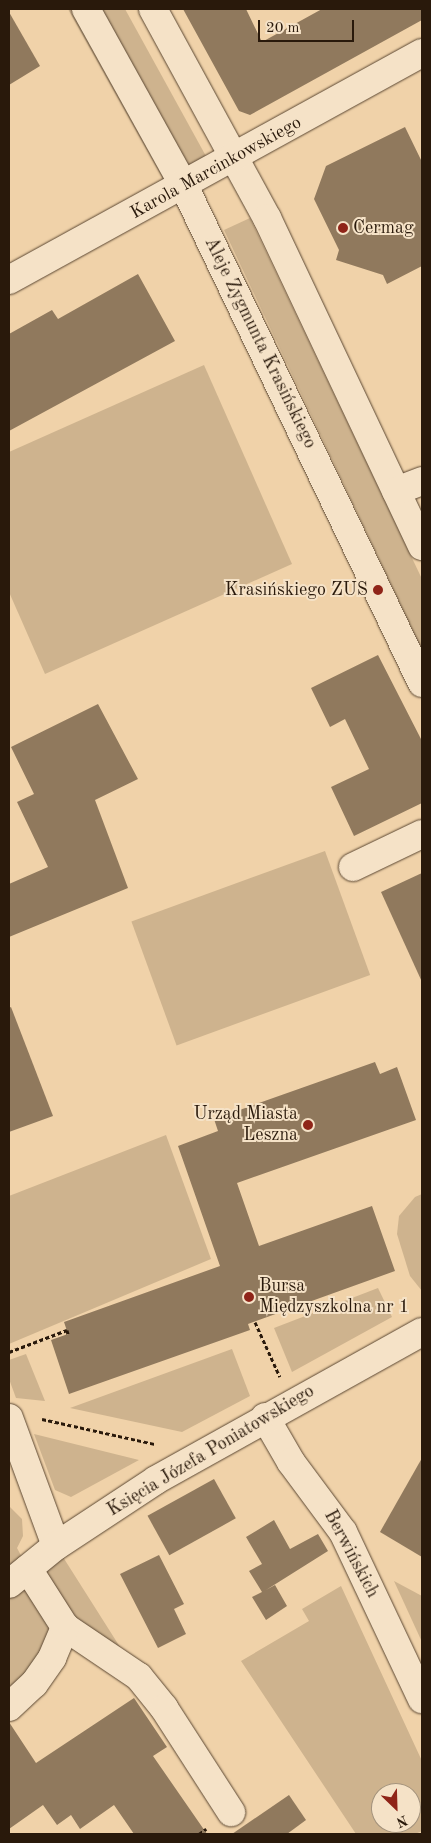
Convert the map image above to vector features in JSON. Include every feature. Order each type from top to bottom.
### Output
[{"type":"street","name":"Aleje Zygmunta Krasińskiego","points":[[86,9],[184,186],[422,683]]},
{"type":"street","points":[[153,9],[267,218],[422,546]]},
{"type":"street","name":"Karola Marcinkowskiego","points":[[9,280],[235,159],[422,53]]},
{"type":"street","points":[[396,491],[422,481]]},
{"type":"street","points":[[353,867],[422,834]]},
{"type":"street","name":"Księcia Józefa Poniatowskiego","points":[[18,1577],[56,1546],[200,1454],[422,1332]]},
{"type":"street","name":"Berwińskich","points":[[265,1417],[291,1462],[344,1532],[422,1699]]},
{"type":"street","points":[[9,1418],[56,1546]]},
{"type":"street","points":[[18,1577],[65,1627],[139,1677],[164,1708],[231,1812]]},
{"type":"street","points":[[9,1707],[34,1684],[52,1658],[65,1627]]},
{"type":"path","points":[[255,1322],[282,1381],[290,1377],[308,1393]]},
{"type":"path","points":[[9,1352],[67,1330],[68,1334]]},
{"type":"path","points":[[37,1418],[200,1454]]},
{"type":"shaded area","points":[[68,9],[125,9],[207,158],[164,181]]},
{"type":"shaded area","points":[[250,218],[422,579],[422,650],[224,230]]},
{"type":"shaded area","points":[[204,365],[292,564],[45,674],[9,592],[9,452]]},
{"type":"shaded area","points":[[325,851],[370,975],[177,1045],[131,921]]},
{"type":"shaded area","points":[[166,1135],[211,1259],[9,1344],[9,1196]]},
{"type":"shaded area","points":[[422,1194],[422,1291],[410,1276],[397,1234],[399,1216],[415,1197]]},
{"type":"shaded area","points":[[378,1288],[392,1317],[292,1372],[274,1328]]},
{"type":"shaded area","points":[[232,1349],[250,1396],[182,1432],[70,1408]]},
{"type":"shaded area","points":[[26,1354],[45,1401],[16,1398],[9,1379],[9,1360]]},
{"type":"shaded area","points":[[34,1434],[139,1460],[71,1497],[55,1490]]},
{"type":"shaded area","points":[[9,1506],[22,1519],[23,1536],[17,1548],[27,1567],[56,1546],[139,1677],[65,1627],[9,1707]]},
{"type":"shaded area","points":[[394,1581],[422,1596],[422,1642]]},
{"type":"shaded area","points":[[341,1586],[422,1761],[422,1831],[421,1783],[371,1783],[371,1833],[417,1833],[356,1834],[241,1661],[309,1621],[302,1609]]},
{"type":"building","points":[[183,9],[246,9],[262,42],[322,9],[422,9],[422,20],[250,115],[239,111]]},
{"type":"building","points":[[9,12],[40,66],[9,85]]},
{"type":"building","points":[[405,127],[422,162],[422,266],[387,284],[383,275],[336,260],[339,250],[314,199],[326,166]]},
{"type":"building","points":[[138,274],[175,341],[9,431],[9,334],[52,310],[58,319]]},
{"type":"building","points":[[378,655],[422,741],[422,803],[354,836],[331,787],[369,769],[345,719],[330,727],[311,688]]},
{"type":"building","points":[[98,704],[138,779],[95,800],[128,888],[9,937],[9,884],[48,867],[17,802],[34,794],[11,747]]},
{"type":"building","points":[[422,873],[422,982],[381,892]]},
{"type":"building","points":[[11,1007],[53,1116],[9,1132],[9,1008]]},
{"type":"building","points":[[375,1062],[380,1074],[397,1067],[416,1120],[237,1183],[259,1246],[372,1206],[395,1271],[248,1324],[250,1330],[69,1394],[51,1340],[68,1334],[64,1322],[220,1266],[178,1146],[218,1131],[214,1119]]},
{"type":"building","points":[[422,1458],[422,1557],[380,1532]]},
{"type":"building","points":[[214,1479],[236,1518],[169,1555],[148,1516]]},
{"type":"building","points":[[274,1520],[290,1549],[318,1534],[328,1551],[266,1590],[275,1585],[287,1606],[266,1620],[252,1597],[262,1592],[249,1571],[262,1564],[246,1537]]},
{"type":"building","points":[[159,1555],[184,1604],[174,1609],[186,1634],[158,1648],[120,1574]]},
{"type":"building","points":[[134,1698],[167,1747],[153,1756],[207,1834],[134,1834],[114,1805],[80,1829],[71,1815],[57,1825],[43,1805],[9,1829],[9,1722],[36,1763]]},
{"type":"building","points":[[289,1795],[306,1820],[287,1834],[232,1834]]},
{"type":"place","name":"Cermag","points":[[343,228]]},
{"type":"place","name":"Krasińskiego ZUS","points":[[378,590]]},
{"type":"place","name":"Urząd Miasta Leszna","points":[[308,1125]]},
{"type":"place","name":"Bursa Międzyszkolna nr 1","points":[[249,1297]]}]
